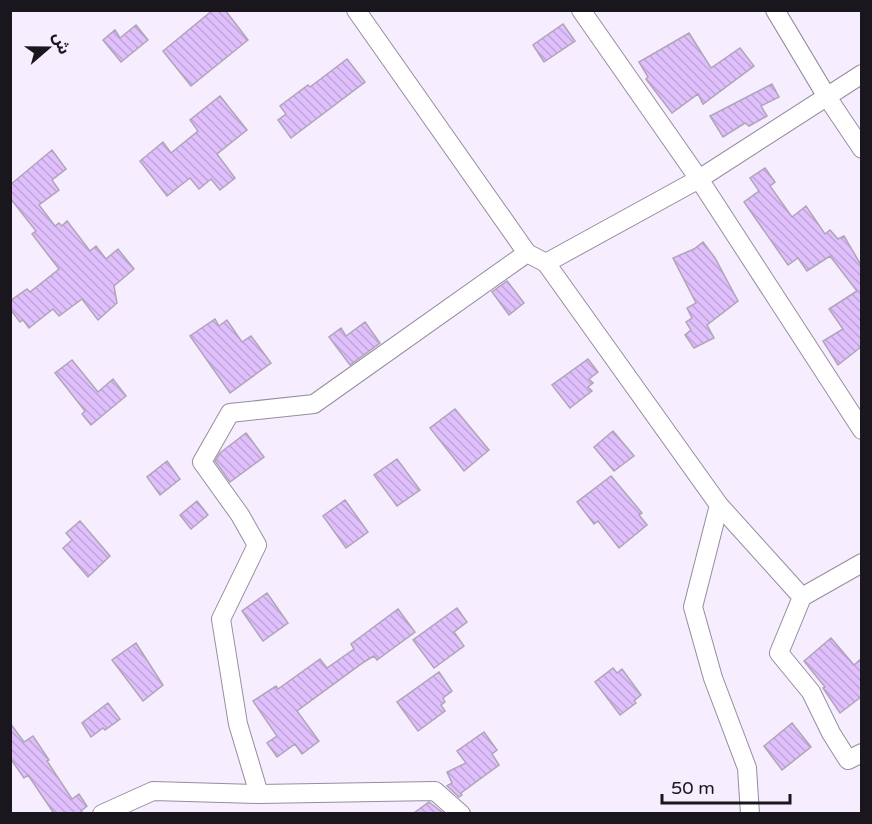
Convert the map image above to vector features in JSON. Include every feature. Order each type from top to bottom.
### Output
[{"type":"street","points":[[356,10],[527,253],[546,263],[719,505],[802,597]]},
{"type":"street","points":[[581,10],[699,179],[861,430]]},
{"type":"street","points":[[775,10],[861,150]]},
{"type":"street","points":[[546,263],[699,179],[861,74]]},
{"type":"street","points":[[259,794],[238,724],[221,619],[257,544],[240,515],[202,462],[230,413],[314,404],[527,253]]},
{"type":"street","points":[[719,505],[693,607],[713,678],[747,768],[750,813]]},
{"type":"street","points":[[861,563],[802,597],[779,653],[811,692],[831,733],[848,760],[861,753]]},
{"type":"street","points":[[102,813],[153,791],[259,794],[435,791],[461,813]]},
{"type":"building","points":[[213,10],[225,10],[248,40],[191,86],[163,51]]},
{"type":"building","points":[[563,24],[575,41],[544,62],[533,45]]},
{"type":"building","points":[[136,25],[148,40],[121,62],[103,40],[115,30],[120,38]]},
{"type":"building","points":[[689,33],[711,68],[740,48],[754,66],[703,104],[698,94],[672,113],[646,79],[648,77],[639,62]]},
{"type":"building","points":[[347,59],[365,82],[291,138],[278,120],[286,114],[280,106]]},
{"type":"building","points":[[772,84],[779,97],[761,106],[767,116],[749,126],[745,123],[723,137],[710,116]]},
{"type":"building","points":[[220,96],[247,130],[217,154],[235,178],[220,190],[211,179],[199,189],[190,178],[167,196],[140,161],[163,142],[171,153],[198,131],[190,120]]},
{"type":"building","points":[[52,150],[66,169],[52,180],[59,190],[39,205],[55,226],[59,223],[62,226],[67,221],[90,251],[96,246],[106,259],[118,249],[134,269],[114,286],[117,303],[98,320],[82,299],[59,316],[53,309],[29,328],[23,320],[20,322],[10,309],[10,301],[27,289],[30,292],[59,269],[32,234],[36,231],[10,198],[10,185]]},
{"type":"building","points":[[765,168],[775,182],[770,186],[792,217],[806,206],[825,234],[830,230],[838,239],[844,236],[861,265],[861,347],[838,365],[823,341],[843,329],[829,309],[857,291],[830,256],[807,271],[798,258],[788,265],[744,202],[759,191],[750,178]]},
{"type":"building","points":[[703,242],[715,258],[738,301],[707,325],[714,338],[694,348],[685,335],[691,330],[686,322],[692,318],[687,308],[696,303],[673,258],[694,249]]},
{"type":"building","points":[[507,281],[524,303],[509,315],[492,292]]},
{"type":"building","points":[[215,319],[219,326],[227,320],[242,342],[251,336],[271,363],[230,393],[190,336]]},
{"type":"building","points":[[365,322],[380,343],[350,365],[329,337],[341,328],[346,336]]},
{"type":"building","points":[[588,359],[598,372],[589,379],[593,383],[588,387],[592,391],[570,408],[552,385]]},
{"type":"building","points":[[72,360],[98,392],[113,379],[126,396],[91,425],[82,414],[85,411],[55,373]]},
{"type":"building","points":[[455,409],[489,450],[464,471],[430,428]]},
{"type":"building","points":[[613,431],[634,456],[614,471],[594,447]]},
{"type":"building","points":[[246,433],[264,457],[230,482],[215,461],[220,453]]},
{"type":"building","points":[[397,459],[420,490],[397,506],[374,475]]},
{"type":"building","points":[[167,461],[180,479],[160,495],[147,477]]},
{"type":"building","points":[[611,476],[642,513],[639,515],[647,525],[619,548],[598,521],[594,524],[577,502]]},
{"type":"building","points":[[345,500],[368,532],[346,548],[323,516]]},
{"type":"building","points":[[197,501],[208,515],[191,529],[180,515]]},
{"type":"building","points":[[80,521],[110,556],[88,577],[63,548],[72,540],[66,533]]},
{"type":"building","points":[[267,593],[288,623],[263,641],[242,611]]},
{"type":"building","points":[[457,608],[467,622],[454,632],[464,646],[434,668],[413,640]]},
{"type":"building","points":[[398,609],[415,632],[377,660],[374,656],[364,662],[297,711],[319,741],[302,754],[295,744],[277,757],[267,743],[277,736],[253,701],[276,686],[278,689],[320,659],[327,668],[354,649],[351,644]]},
{"type":"building","points":[[831,638],[854,665],[861,659],[861,697],[840,713],[823,688],[825,687],[804,661]]},
{"type":"building","points":[[136,643],[163,685],[143,701],[112,660]]},
{"type":"building","points":[[613,668],[617,673],[622,669],[641,695],[634,701],[636,703],[620,715],[595,682]]},
{"type":"building","points":[[439,672],[452,691],[443,698],[445,702],[441,705],[445,711],[418,731],[397,702]]},
{"type":"building","points":[[108,703],[120,719],[91,737],[82,723]]},
{"type":"building","points":[[10,723],[24,742],[33,736],[72,799],[79,794],[87,806],[81,811],[83,813],[51,813],[53,812],[28,775],[24,778],[10,758]]},
{"type":"building","points":[[792,723],[811,747],[782,770],[764,746]]},
{"type":"building","points":[[484,732],[497,750],[492,754],[499,765],[461,793],[459,797],[447,786],[452,783],[447,772],[466,763],[457,751]]},
{"type":"building","points":[[429,802],[443,813],[414,813]]}]
